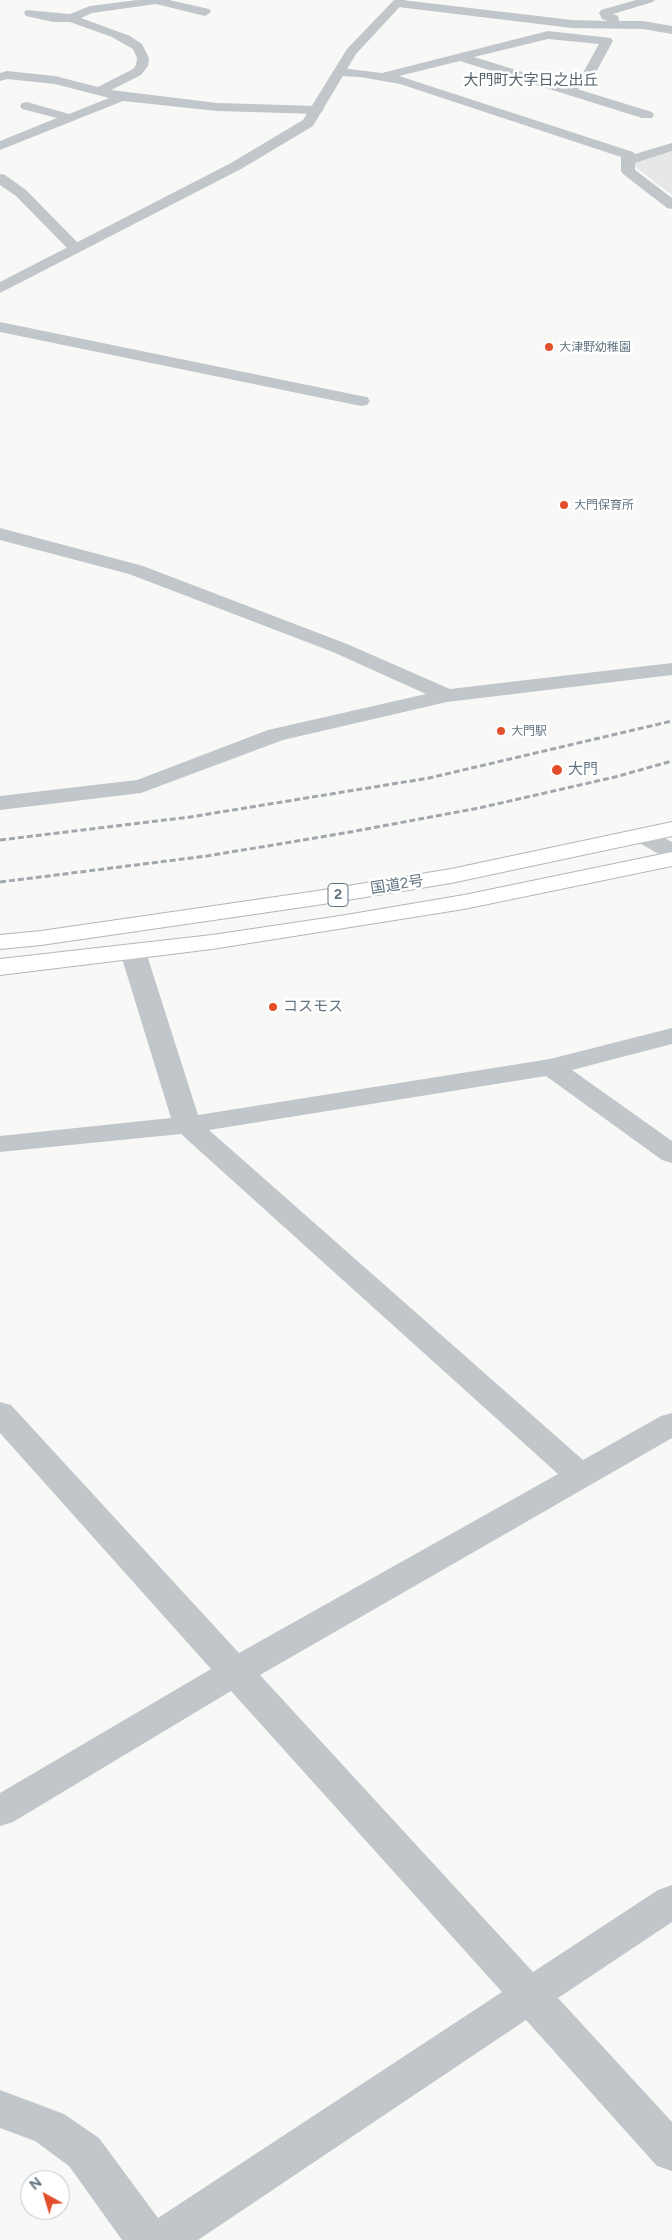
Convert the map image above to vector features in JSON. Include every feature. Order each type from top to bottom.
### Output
[{"type":"highway","name":"国道2号","points":[[0,942],[70,934],[441,878],[672,829]]},
{"type":"highway","name":"国道2号","points":[[0,967],[212,942],[464,902],[672,859]]},
{"type":"street","points":[[30,13],[54,18],[75,18],[75,16],[90,10],[159,0],[206,12]]},
{"type":"street","points":[[649,0],[605,13],[606,16],[613,19],[672,30]]},
{"type":"street","points":[[0,288],[244,161],[293,133],[308,122],[317,110],[351,52],[399,1],[572,24],[643,25]]},
{"type":"street","points":[[91,2],[114,7]]},
{"type":"street","points":[[75,18],[76,21],[126,39],[138,48],[144,58],[142,66],[137,72],[102,90]]},
{"type":"street","points":[[384,77],[548,35],[607,41],[584,83],[564,89]]},
{"type":"street","points":[[463,58],[647,115]]},
{"type":"street","points":[[341,72],[404,81],[628,155],[628,171],[672,205]]},
{"type":"street","points":[[0,77],[8,75],[47,79],[122,96],[217,107],[317,110]]},
{"type":"street","points":[[0,146],[122,96]]},
{"type":"street","points":[[27,106],[70,118]]},
{"type":"street","points":[[628,161],[672,148]]},
{"type":"street","points":[[0,178],[21,193],[75,248]]},
{"type":"street","points":[[0,327],[361,401]]},
{"type":"street","points":[[0,534],[136,570],[340,648],[447,696]]},
{"type":"street","points":[[0,803],[141,786],[276,735],[447,696],[618,677],[672,669]]},
{"type":"street","points":[[644,836],[672,852]]},
{"type":"street","points":[[133,952],[187,1125],[581,1476]]},
{"type":"street","points":[[0,1144],[187,1125],[551,1067],[672,1036]]},
{"type":"street","points":[[551,1067],[672,1154]]},
{"type":"street","points":[[0,1413],[672,2152]]},
{"type":"street","points":[[0,1811],[235,1672],[672,1424]]},
{"type":"street","points":[[161,2240],[672,1901]]},
{"type":"street","points":[[0,2109],[49,2127],[84,2152],[148,2240]]},
{"type":"shaded area","points":[[672,151],[672,195],[634,166],[635,163]]},
{"type":"railway","points":[[0,840],[190,817],[429,778],[672,721]]},
{"type":"railway","points":[[0,882],[207,856],[345,833],[479,808],[615,777],[672,761]]},
{"type":"place","name":"大津野幼稚園","points":[[549,347]]},
{"type":"place","name":"大門保育所","points":[[564,505]]},
{"type":"place","name":"大門駅","points":[[501,731]]},
{"type":"place","name":"大門","points":[[557,770]]},
{"type":"place","name":"コスモス","points":[[273,1007]]},
{"type":"district","name":"大門町大字日之出丘","points":[[531,81]]}]
